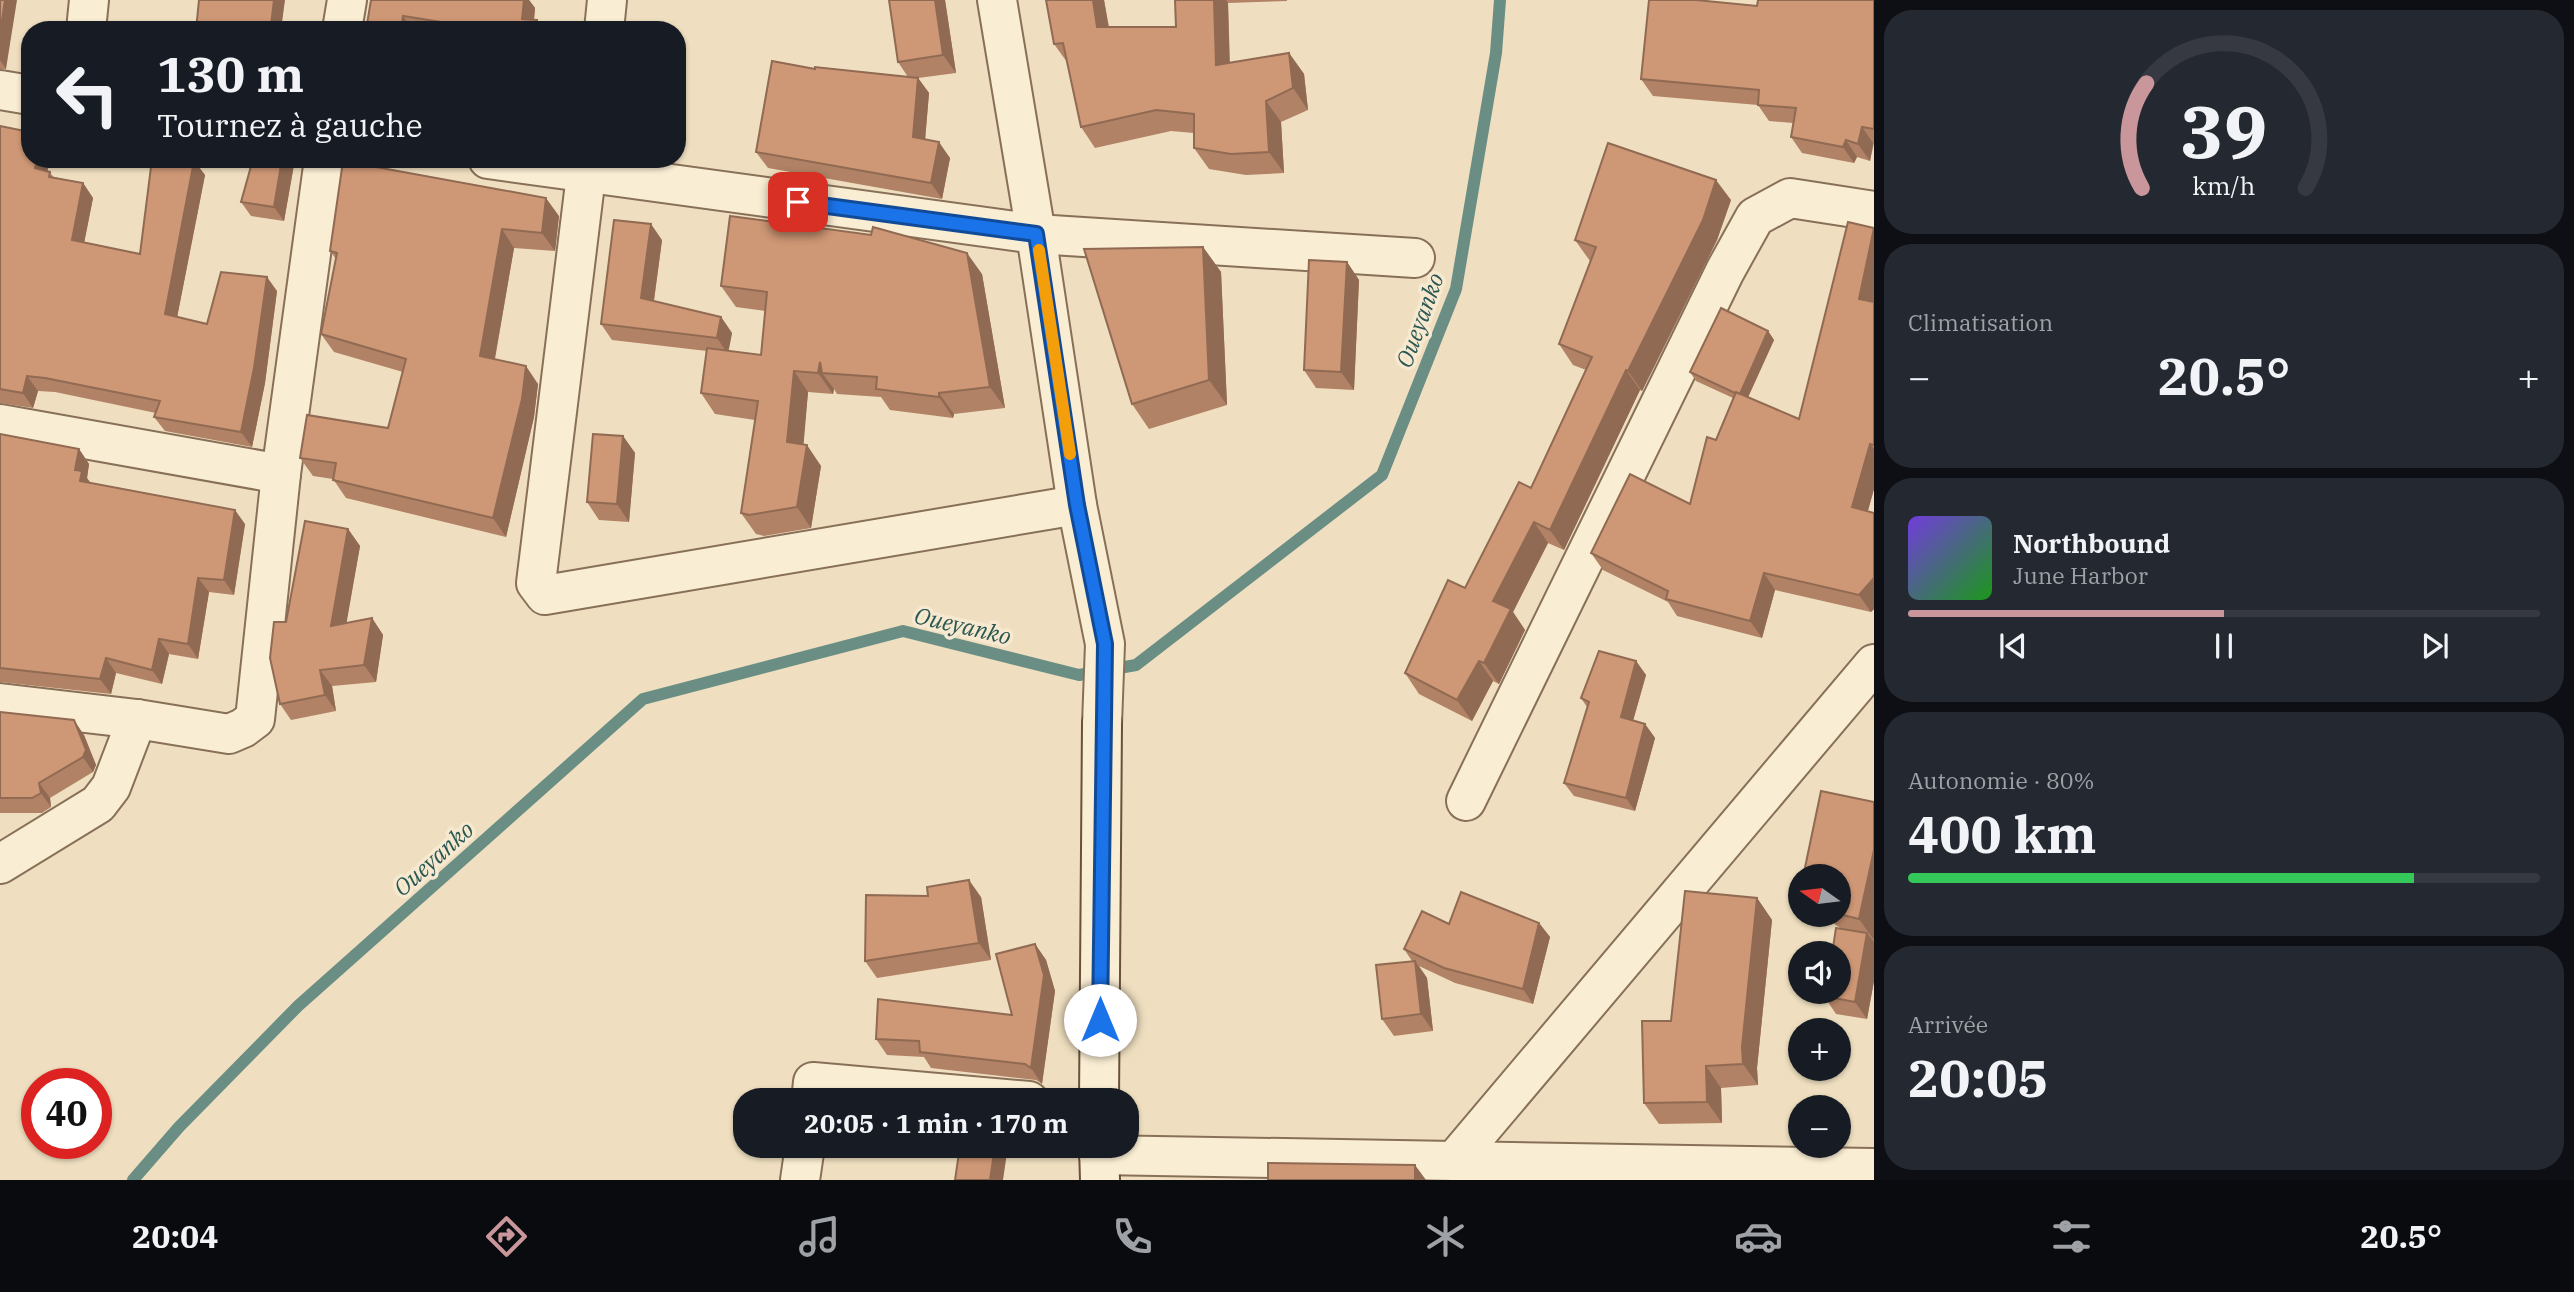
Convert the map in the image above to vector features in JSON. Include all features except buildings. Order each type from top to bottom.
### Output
[{"type":"street","points":[[87,21],[89,0]]},
{"type":"street","points":[[344,21],[347,0]]},
{"type":"street","points":[[605,21],[607,0]]},
{"type":"street","points":[[997,0],[1077,505],[1105,644],[1099,1088]]},
{"type":"street","points":[[0,90],[21,94]]},
{"type":"street","points":[[0,703],[137,719],[229,734],[243,729],[255,719],[281,474],[323,168]]},
{"type":"street","points":[[587,168],[536,583],[545,595],[1077,505]]},
{"type":"street","points":[[600,168],[1036,234],[1415,258]]},
{"type":"street","points":[[1466,801],[1725,271],[1755,217],[1790,198],[1874,211]]},
{"type":"street","points":[[0,424],[281,474]]},
{"type":"street","points":[[1454,1161],[1874,664]]},
{"type":"street","points":[[0,864],[98,804],[111,787],[137,719]]},
{"type":"street","points":[[812,1088],[813,1082],[881,1088]]},
{"type":"street","points":[[800,1180],[803,1158]]},
{"type":"street","points":[[1099,1160],[1454,1161],[1874,1168]]},
{"type":"waterway","name":"Oueyanko","points":[[133,1180],[179,1127],[298,1006],[643,699],[903,631],[1079,675],[1136,665],[1382,475],[1456,289],[1496,53],[1500,0]]},
{"type":"slow traffic","points":[[1039,250],[1070,454]]},
{"type":"route","points":[[798,202],[1036,234],[1077,505],[1105,644],[1100,1020]]}]
